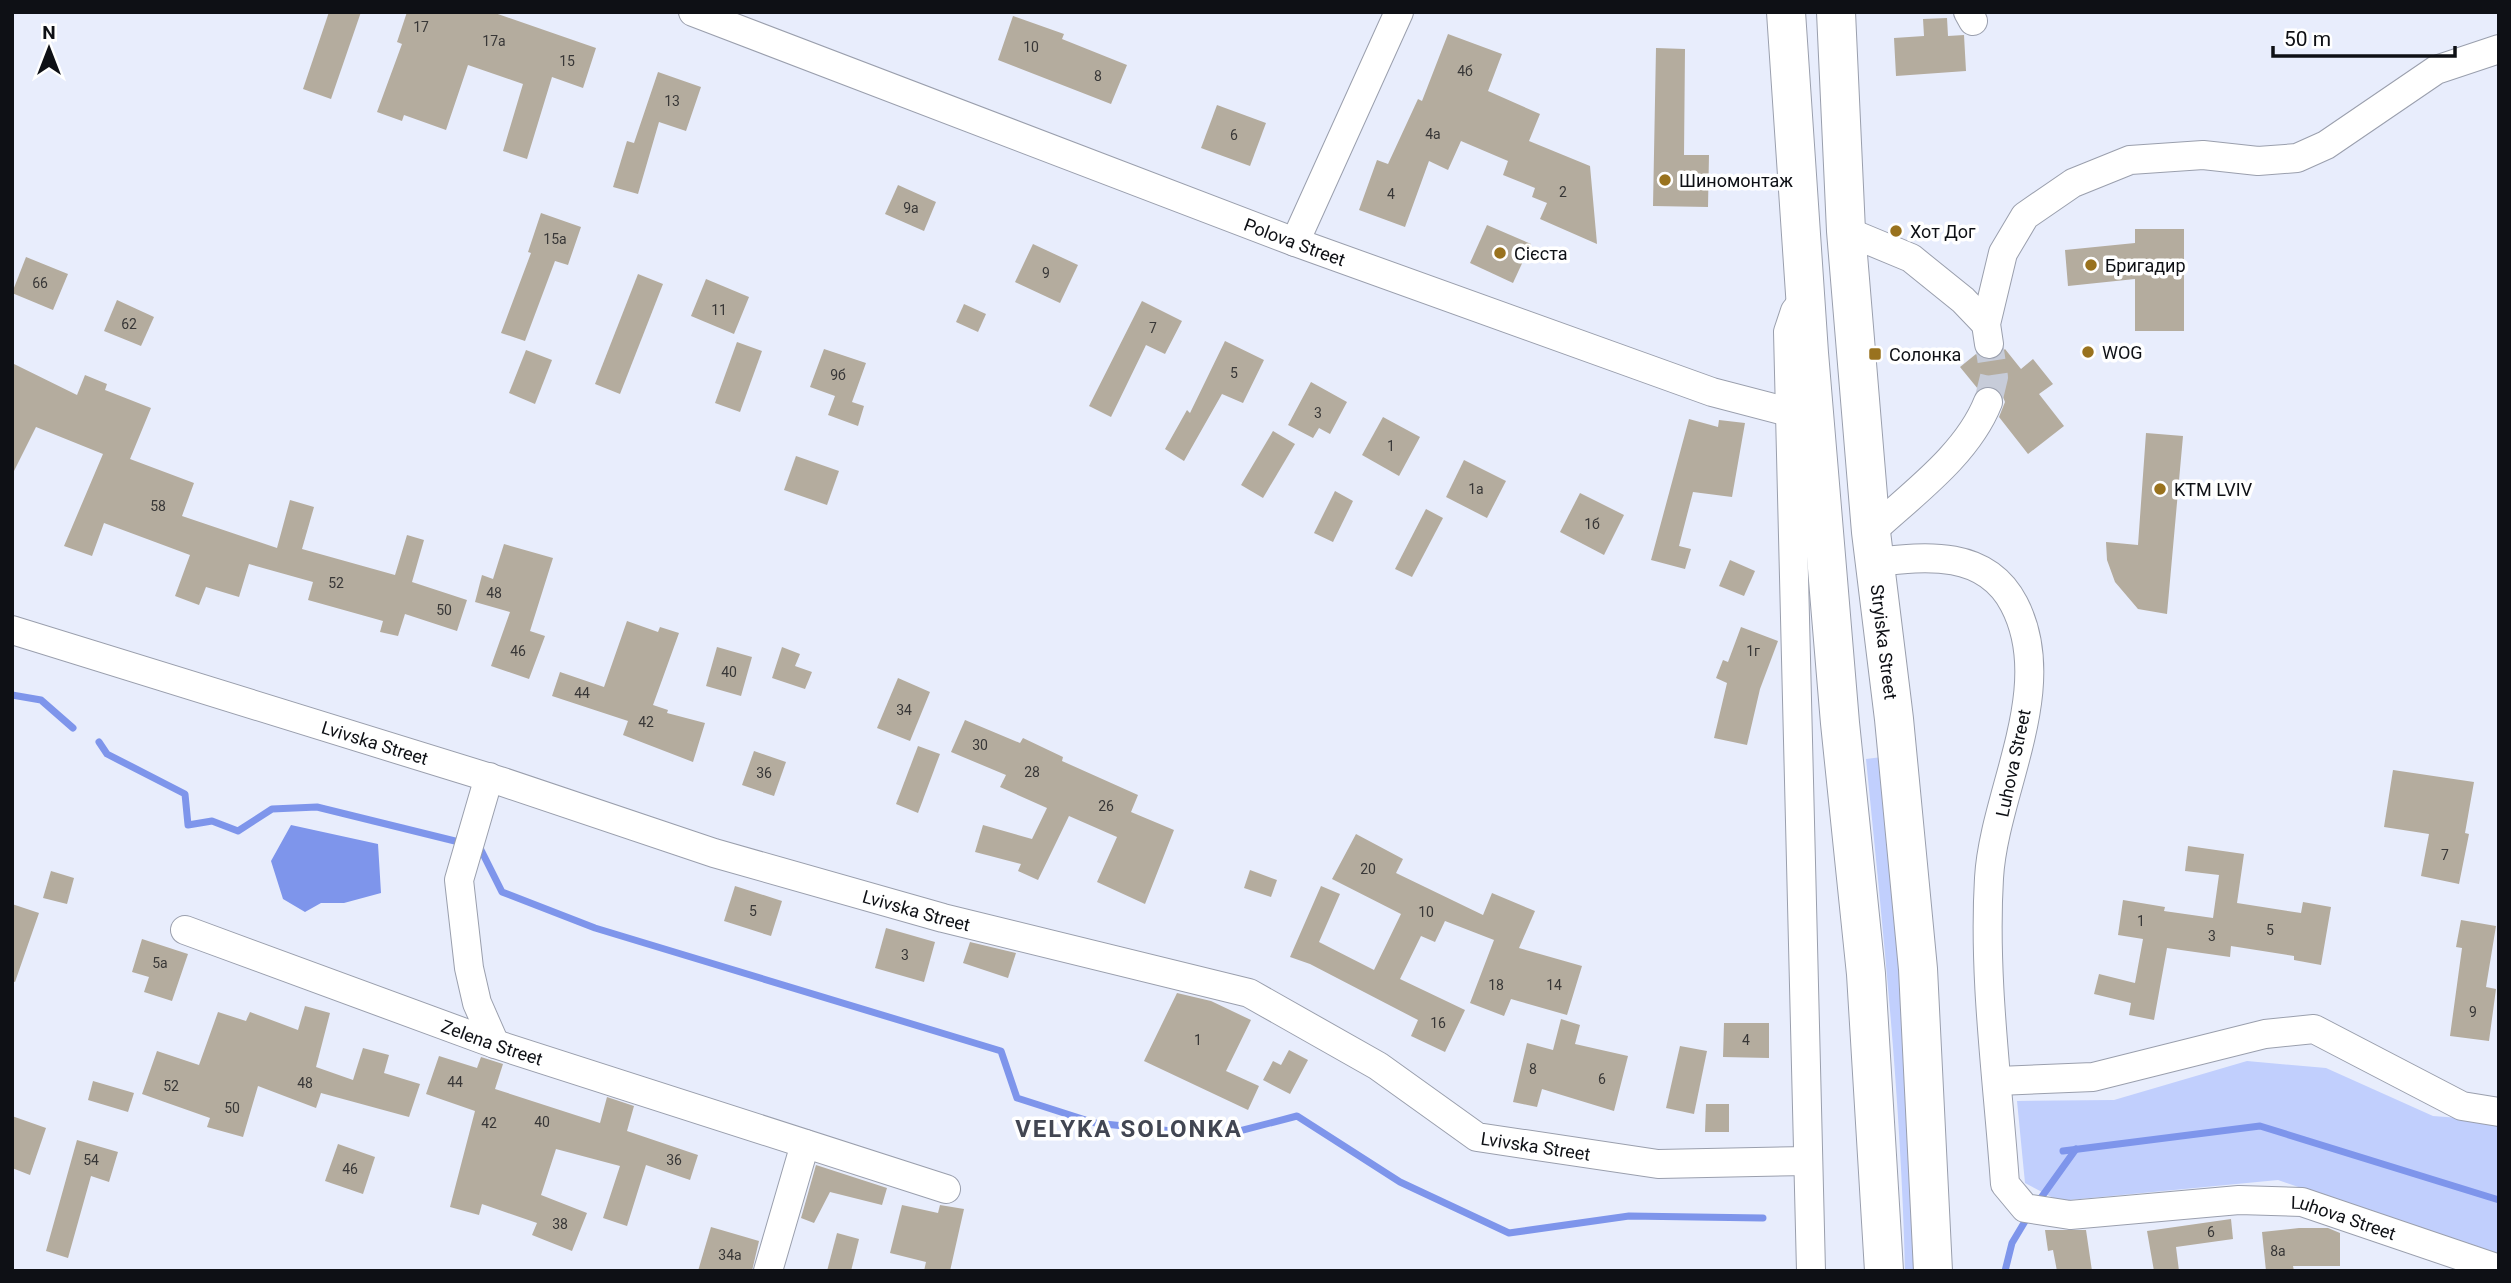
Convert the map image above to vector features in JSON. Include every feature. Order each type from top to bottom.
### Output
[{"type":"highway","points":[[1786,12],[1838,696],[1866,974],[1884,1271]]},
{"type":"highway","name":"Stryiska Street","points":[[1836,12],[1846,231],[1873,547],[1894,719],[1919,969],[1933,1271]]},
{"type":"street","name":"Polova Street","points":[[693,12],[1295,242],[1712,392],[1790,412]]},
{"type":"street","points":[[1295,242],[1399,12]]},
{"type":"street","points":[[1846,231],[1911,258],[1964,300],[1988,334],[2003,253],[2025,216],[2073,183],[2103,168],[2130,160],[2203,155],[2258,161],[2297,158],[2326,145],[2436,70],[2499,49]]},
{"type":"street","points":[[1806,298],[1795,311],[1788,332],[1811,1271]]},
{"type":"street","points":[[1873,547],[1923,484],[1978,427],[1988,402]]},
{"type":"street","name":"Luhova Street","points":[[1873,547],[1959,560],[2003,584],[2019,614],[2031,656],[2026,704],[1989,873],[1986,954],[2004,1184],[2025,1208],[2070,1215],[2239,1200],[2302,1202],[2499,1269]]},
{"type":"street","name":"Lvivska Street","points":[[12,630],[489,777],[714,853],[859,895],[1249,993],[1378,1066],[1477,1137],[1658,1164],[1808,1161]]},
{"type":"street","points":[[489,777],[459,880],[468,968],[477,1003],[495,1044]]},
{"type":"street","name":"Zelena Street","points":[[185,930],[495,1044],[946,1189]]},
{"type":"street","points":[[1998,1081],[2094,1077],[2265,1034],[2314,1029],[2462,1107],[2499,1112]]},
{"type":"street","points":[[768,1271],[805,1144]]},
{"type":"shaded area","points":[[1882,757],[1901,969],[1919,1271],[1905,1271],[1895,1079],[1866,759]]},
{"type":"shaded area","points":[[2247,1061],[2326,1068],[2433,1116],[2499,1121],[2499,1256],[2278,1180],[2059,1201],[2025,1183],[2017,1101],[2114,1100]]},
{"type":"water","points":[[291,825],[378,844],[381,893],[344,903],[321,903],[305,912],[283,899],[271,861]]},
{"type":"building","points":[[329,12],[361,12],[331,99],[303,89]]},
{"type":"building","points":[[407,12],[492,12],[596,48],[583,88],[552,77],[527,159],[503,151],[523,84],[468,65],[446,130],[404,115],[402,121],[377,112],[402,44],[397,42]]},
{"type":"building","points":[[1013,16],[1064,34],[1062,39],[1127,65],[1111,104],[998,60]]},
{"type":"building","points":[[1947,18],[1948,36],[1964,35],[1966,71],[1896,76],[1894,38],[1924,36],[1923,19]]},
{"type":"building","points":[[1448,34],[1502,54],[1488,91],[1540,114],[1529,141],[1590,166],[1597,244],[1540,219],[1547,203],[1532,197],[1535,188],[1503,175],[1508,161],[1461,141],[1448,170],[1429,161],[1405,227],[1359,210],[1377,160],[1388,164],[1418,99],[1422,101]]},
{"type":"building","points":[[1656,48],[1685,49],[1684,155],[1709,155],[1708,207],[1653,206]]},
{"type":"building","points":[[658,72],[701,87],[686,131],[659,122],[638,194],[613,187],[627,141],[634,143]]},
{"type":"building","points":[[1217,105],[1266,123],[1250,166],[1201,148]]},
{"type":"building","points":[[898,185],[936,202],[924,231],[885,214]]},
{"type":"building","points":[[541,213],[581,227],[568,265],[555,261],[525,341],[501,333],[531,253],[528,252]]},
{"type":"building","name":"Сієста","points":[[1487,225],[1531,244],[1513,283],[1470,263]]},
{"type":"building","points":[[2135,229],[2184,229],[2184,331],[2135,331],[2135,279],[2068,286],[2065,250],[2135,243]]},
{"type":"building","points":[[1033,244],[1078,265],[1060,303],[1015,282]]},
{"type":"building","points":[[26,257],[68,274],[53,310],[12,293]]},
{"type":"building","points":[[638,274],[663,284],[620,394],[595,384]]},
{"type":"building","points":[[706,279],[749,297],[734,334],[691,316]]},
{"type":"building","points":[[117,300],[154,317],[141,346],[104,331]]},
{"type":"building","points":[[1142,301],[1182,321],[1165,354],[1146,345],[1111,417],[1089,406]]},
{"type":"building","points":[[964,304],[986,314],[978,332],[956,322]]},
{"type":"building","points":[[1225,341],[1264,360],[1243,403],[1222,394],[1184,461],[1165,449],[1187,410],[1190,413]]},
{"type":"building","points":[[737,342],[762,351],[740,412],[715,403]]},
{"type":"building","points":[[824,349],[866,363],[852,402],[864,406],[858,426],[828,415],[835,396],[810,387]]},
{"type":"building","points":[[2005,349],[2021,369],[2033,359],[2053,384],[2039,394],[2064,426],[2028,454],[1999,417],[2005,402],[2001,392],[1988,385],[1978,389],[1960,367],[1976,354],[1984,360],[1992,360]]},
{"type":"building","points":[[526,350],[552,360],[535,404],[509,393]]},
{"type":"building","points":[[12,363],[77,395],[85,375],[107,384],[105,390],[151,408],[130,459],[194,483],[182,516],[277,548],[290,500],[314,507],[302,549],[395,575],[407,535],[424,540],[412,582],[467,600],[457,631],[405,614],[398,636],[380,632],[383,621],[308,600],[313,582],[249,564],[239,597],[206,587],[199,605],[175,596],[190,555],[104,523],[92,556],[64,546],[103,454],[36,427],[12,475]]},
{"type":"building","points":[[1311,382],[1347,402],[1330,434],[1319,428],[1313,438],[1288,425]]},
{"type":"building","points":[[1383,417],[1420,437],[1399,476],[1362,455]]},
{"type":"building","points":[[1689,419],[1718,427],[1719,420],[1745,423],[1732,497],[1693,492],[1679,546],[1691,549],[1685,569],[1651,560]]},
{"type":"building","points":[[1273,431],[1295,444],[1263,498],[1241,485]]},
{"type":"building","name":"KTM LVIV","points":[[2146,433],[2183,436],[2167,614],[2138,609],[2115,582],[2107,560],[2106,542],[2138,545]]},
{"type":"building","points":[[796,456],[839,471],[827,505],[784,490]]},
{"type":"building","points":[[1464,460],[1506,481],[1487,518],[1446,497]]},
{"type":"building","points":[[1335,491],[1353,501],[1333,542],[1314,533]]},
{"type":"building","points":[[1580,493],[1624,515],[1604,555],[1560,532]]},
{"type":"building","points":[[1426,509],[1443,518],[1412,577],[1395,569]]},
{"type":"building","points":[[504,544],[553,558],[530,631],[545,636],[529,679],[491,666],[510,612],[475,602],[482,575],[493,579]]},
{"type":"building","points":[[1730,560],[1755,571],[1744,596],[1719,586]]},
{"type":"building","points":[[627,621],[658,632],[660,627],[679,633],[653,705],[668,710],[667,713],[705,723],[693,762],[623,735],[628,721],[552,696],[560,672],[604,687]]},
{"type":"building","points":[[1741,627],[1778,641],[1760,689],[1747,745],[1714,738],[1727,683],[1716,678],[1723,660],[1728,662]]},
{"type":"building","points":[[717,647],[752,657],[741,696],[706,686]]},
{"type":"building","points":[[782,647],[800,654],[795,666],[812,672],[805,689],[772,678]]},
{"type":"building","points":[[898,678],[930,692],[910,741],[877,728]]},
{"type":"building","points":[[965,720],[1020,743],[1023,738],[1063,757],[1062,761],[1138,795],[1131,812],[1174,830],[1145,904],[1097,882],[1117,837],[1069,816],[1038,880],[1018,871],[1021,864],[975,852],[983,825],[1032,839],[1047,808],[1000,787],[1006,775],[951,752]]},
{"type":"building","points":[[918,746],[940,754],[918,813],[896,804]]},
{"type":"building","points":[[754,751],[786,762],[774,796],[742,785]]},
{"type":"building","points":[[2393,770],[2474,782],[2465,833],[2469,834],[2459,884],[2421,876],[2429,834],[2384,827]]},
{"type":"building","points":[[1356,834],[1403,859],[1396,873],[1483,915],[1492,893],[1535,911],[1519,948],[1582,966],[1567,1015],[1511,999],[1504,1016],[1470,1003],[1494,940],[1445,921],[1435,942],[1421,936],[1400,979],[1465,1010],[1445,1052],[1411,1036],[1418,1020],[1310,964],[1290,957],[1321,886],[1340,894],[1319,942],[1374,970],[1401,914],[1332,879]]},
{"type":"building","points":[[2188,846],[2244,854],[2237,903],[2301,913],[2303,902],[2331,907],[2321,965],[2294,960],[2294,956],[2231,946],[2230,957],[2167,948],[2154,1020],[2129,1015],[2131,1003],[2094,994],[2099,974],[2135,983],[2143,939],[2118,935],[2123,900],[2165,907],[2164,911],[2213,918],[2219,875],[2185,871]]},
{"type":"building","points":[[1250,870],[1277,880],[1271,897],[1244,888]]},
{"type":"building","points":[[51,871],[74,878],[67,904],[43,898]]},
{"type":"building","points":[[735,886],[782,901],[771,936],[724,921]]},
{"type":"building","points":[[12,904],[39,913],[15,982],[12,981]]},
{"type":"building","points":[[2461,920],[2496,926],[2486,987],[2496,989],[2489,1041],[2450,1036],[2462,948],[2456,947]]},
{"type":"building","points":[[886,928],[935,942],[924,982],[875,968]]},
{"type":"building","points":[[142,939],[188,954],[172,1001],[144,992],[149,977],[132,972]]},
{"type":"building","points":[[970,942],[1016,953],[1008,978],[963,963]]},
{"type":"building","points":[[1177,993],[1211,1001],[1251,1020],[1226,1071],[1259,1086],[1248,1110],[1144,1061]]},
{"type":"building","points":[[305,1006],[330,1013],[316,1067],[353,1080],[363,1048],[389,1055],[384,1073],[420,1084],[409,1117],[321,1093],[316,1108],[258,1086],[243,1137],[207,1127],[210,1118],[142,1094],[157,1051],[199,1065],[218,1012],[246,1021],[250,1012],[298,1030]]},
{"type":"building","points":[[1561,1019],[1580,1025],[1575,1044],[1628,1056],[1614,1111],[1542,1089],[1537,1107],[1513,1102],[1527,1043],[1553,1050]]},
{"type":"building","points":[[1724,1023],[1769,1023],[1769,1058],[1723,1057]]},
{"type":"building","points":[[1680,1046],[1707,1051],[1694,1114],[1666,1108]]},
{"type":"building","points":[[1289,1050],[1308,1060],[1290,1094],[1263,1080],[1273,1061],[1281,1065]]},
{"type":"building","points":[[439,1056],[477,1068],[481,1057],[503,1064],[495,1089],[600,1123],[607,1097],[634,1106],[627,1131],[698,1155],[690,1180],[646,1165],[627,1226],[603,1218],[620,1166],[556,1149],[541,1195],[587,1213],[572,1251],[532,1235],[537,1223],[482,1204],[479,1215],[450,1207],[475,1111],[426,1094]]},
{"type":"building","points":[[93,1081],[134,1093],[128,1112],[88,1100]]},
{"type":"building","points":[[1706,1104],[1729,1104],[1729,1132],[1705,1132]]},
{"type":"building","points":[[12,1116],[46,1128],[30,1175],[12,1168]]},
{"type":"building","points":[[77,1140],[118,1152],[109,1182],[91,1176],[68,1258],[46,1251]]},
{"type":"building","points":[[338,1144],[375,1157],[363,1194],[325,1181]]},
{"type":"building","points":[[816,1165],[887,1188],[882,1205],[830,1192],[814,1223],[801,1218]]},
{"type":"building","points":[[902,1205],[938,1213],[940,1205],[964,1209],[950,1271],[924,1271],[926,1262],[890,1253]]},
{"type":"building","points":[[2231,1219],[2233,1239],[2176,1247],[2179,1271],[2154,1271],[2147,1231]]},
{"type":"building","points":[[711,1227],[759,1241],[752,1271],[698,1271]]},
{"type":"building","points":[[2328,1228],[2340,1233],[2340,1266],[2293,1266],[2294,1271],[2266,1271],[2262,1232]]},
{"type":"building","points":[[2045,1230],[2086,1230],[2092,1271],[2057,1271],[2053,1250],[2048,1251]]},
{"type":"building","points":[[837,1233],[859,1239],[851,1271],[827,1271]]},
{"type":"waterway","points":[[12,695],[41,700],[73,728]]},
{"type":"waterway","points":[[99,742],[107,754],[185,794],[188,825],[212,821],[238,831],[272,809],[317,807],[459,842]]},
{"type":"waterway","points":[[480,848],[502,892],[595,928],[1001,1051],[1017,1098],[1095,1123],[1220,1136],[1297,1116],[1400,1182],[1509,1233],[1629,1216],[1763,1218]]},
{"type":"waterway","points":[[2063,1151],[2260,1126],[2499,1200]]},
{"type":"waterway","points":[[2038,1202],[2076,1149]]},
{"type":"waterway","points":[[2005,1271],[2012,1243],[2027,1218]]},
{"type":"tunnel","points":[[1988,402],[1994,377],[1989,344]]},
{"type":"place","name":"Шиномонтаж","points":[[1665,180]]},
{"type":"place","name":"Хот Дог","points":[[1896,231]]},
{"type":"place","name":"Сієста","points":[[1500,253]]},
{"type":"place","name":"Бригадир","points":[[2091,265]]},
{"type":"place","name":"WOG","points":[[2088,352]]},
{"type":"place","name":"Солонка","points":[[1875,354]]},
{"type":"place","name":"KTM LVIV","points":[[2160,489]]},
{"type":"district","name":"VELYKA SOLONKA","points":[[1129,1129]]}]
